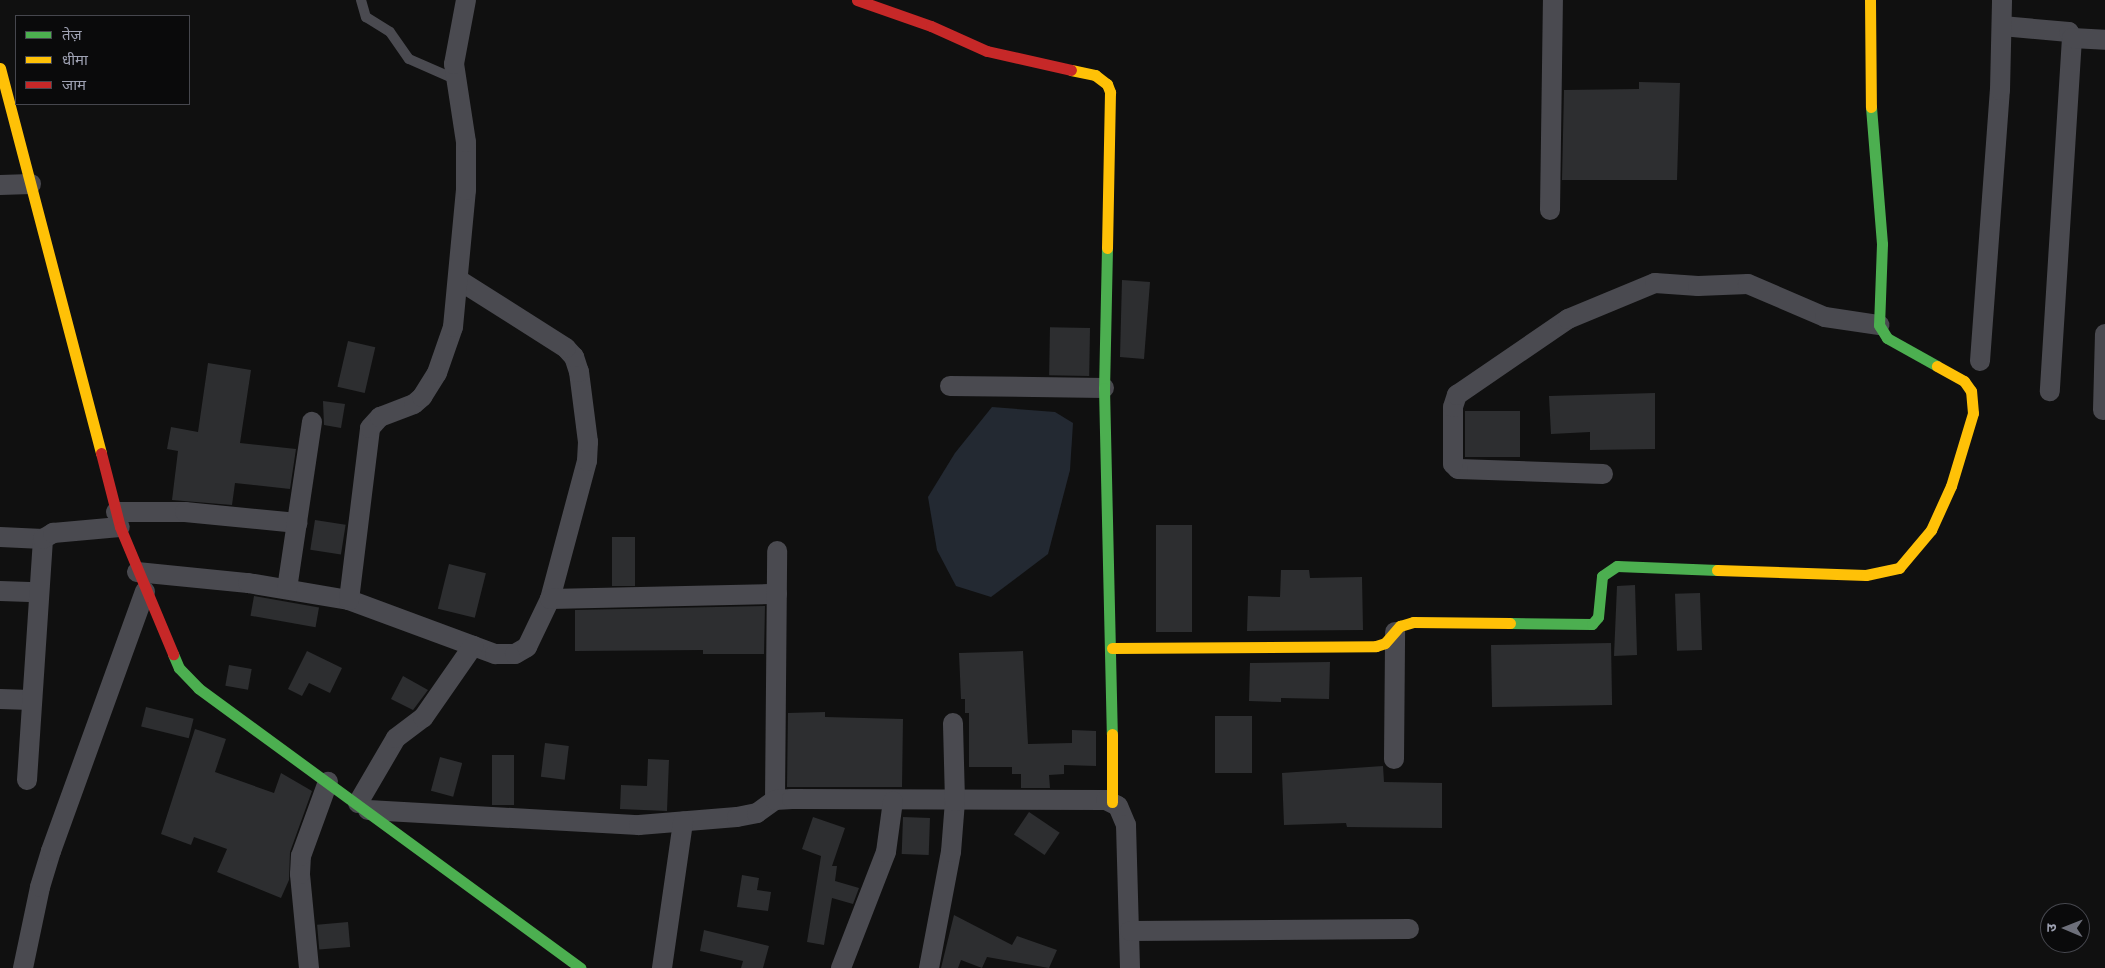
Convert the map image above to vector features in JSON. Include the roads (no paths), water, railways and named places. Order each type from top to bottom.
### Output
[{"type":"street","points":[[349,600],[370,428],[380,417],[414,404],[431,384],[453,327],[459,280],[466,142],[457,80],[457,42],[466,0]]},
{"type":"street","points":[[857,0],[931,26],[987,51],[1095,74],[1107,84],[1110,108],[1104,388],[1112,648],[1112,802]]},
{"type":"street","points":[[1550,210],[1553,0]]},
{"type":"street","points":[[1112,648],[1376,646],[1385,643],[1395,632],[1413,622],[1592,624],[1598,617],[1602,576],[1605,571],[1617,566],[1866,575],[1899,568],[1931,530],[1947,495],[1973,413],[1973,402],[1964,381],[1887,338],[1879,325],[1882,244],[1872,145],[1870,0]]},
{"type":"street","points":[[1980,361],[2000,90],[2002,0]]},
{"type":"street","points":[[2002,26],[2069,32],[2072,38],[2050,391]]},
{"type":"street","points":[[2072,38],[2105,40]]},
{"type":"street","points":[[0,68],[118,520],[170,653],[192,682],[580,968]]},
{"type":"street","points":[[0,185],[31,184]]},
{"type":"street","points":[[137,572],[288,590],[349,600],[495,654],[522,652],[550,599],[586,461],[588,442],[579,372],[574,357],[566,348],[459,280]]},
{"type":"street","points":[[1603,474],[1458,469],[1454,464],[1453,406],[1456,395],[1568,318],[1655,283],[1698,286],[1748,284],[1825,317],[1879,325]]},
{"type":"street","points":[[2103,410],[2105,334]]},
{"type":"street","points":[[950,386],[1104,388]]},
{"type":"street","points":[[288,590],[312,422]]},
{"type":"street","points":[[0,537],[43,539],[53,533],[118,520],[185,512],[298,523]]},
{"type":"street","points":[[27,780],[37,592],[43,539]]},
{"type":"street","points":[[775,800],[777,551]]},
{"type":"street","points":[[0,591],[37,592]]},
{"type":"street","points":[[23,968],[40,887],[51,850],[145,592]]},
{"type":"street","points":[[550,599],[777,594]]},
{"type":"street","points":[[1394,759],[1395,632]]},
{"type":"street","points":[[363,807],[396,738],[423,718],[473,646]]},
{"type":"street","points":[[0,699],[32,700]]},
{"type":"street","points":[[929,968],[947,884],[955,801],[953,723]]},
{"type":"street","points":[[309,968],[300,874],[302,856],[328,782]]},
{"type":"street","points":[[363,807],[639,825],[745,816],[757,813],[775,800],[893,802],[1094,799],[1112,802],[1123,813],[1126,825],[1130,968]]},
{"type":"street","points":[[841,968],[886,852],[893,802]]},
{"type":"street","points":[[662,968],[683,822]]},
{"type":"street","points":[[1130,931],[1409,929]]},
{"type":"lane","points":[[361,0],[366,17],[390,32],[409,59],[457,80]]}]
